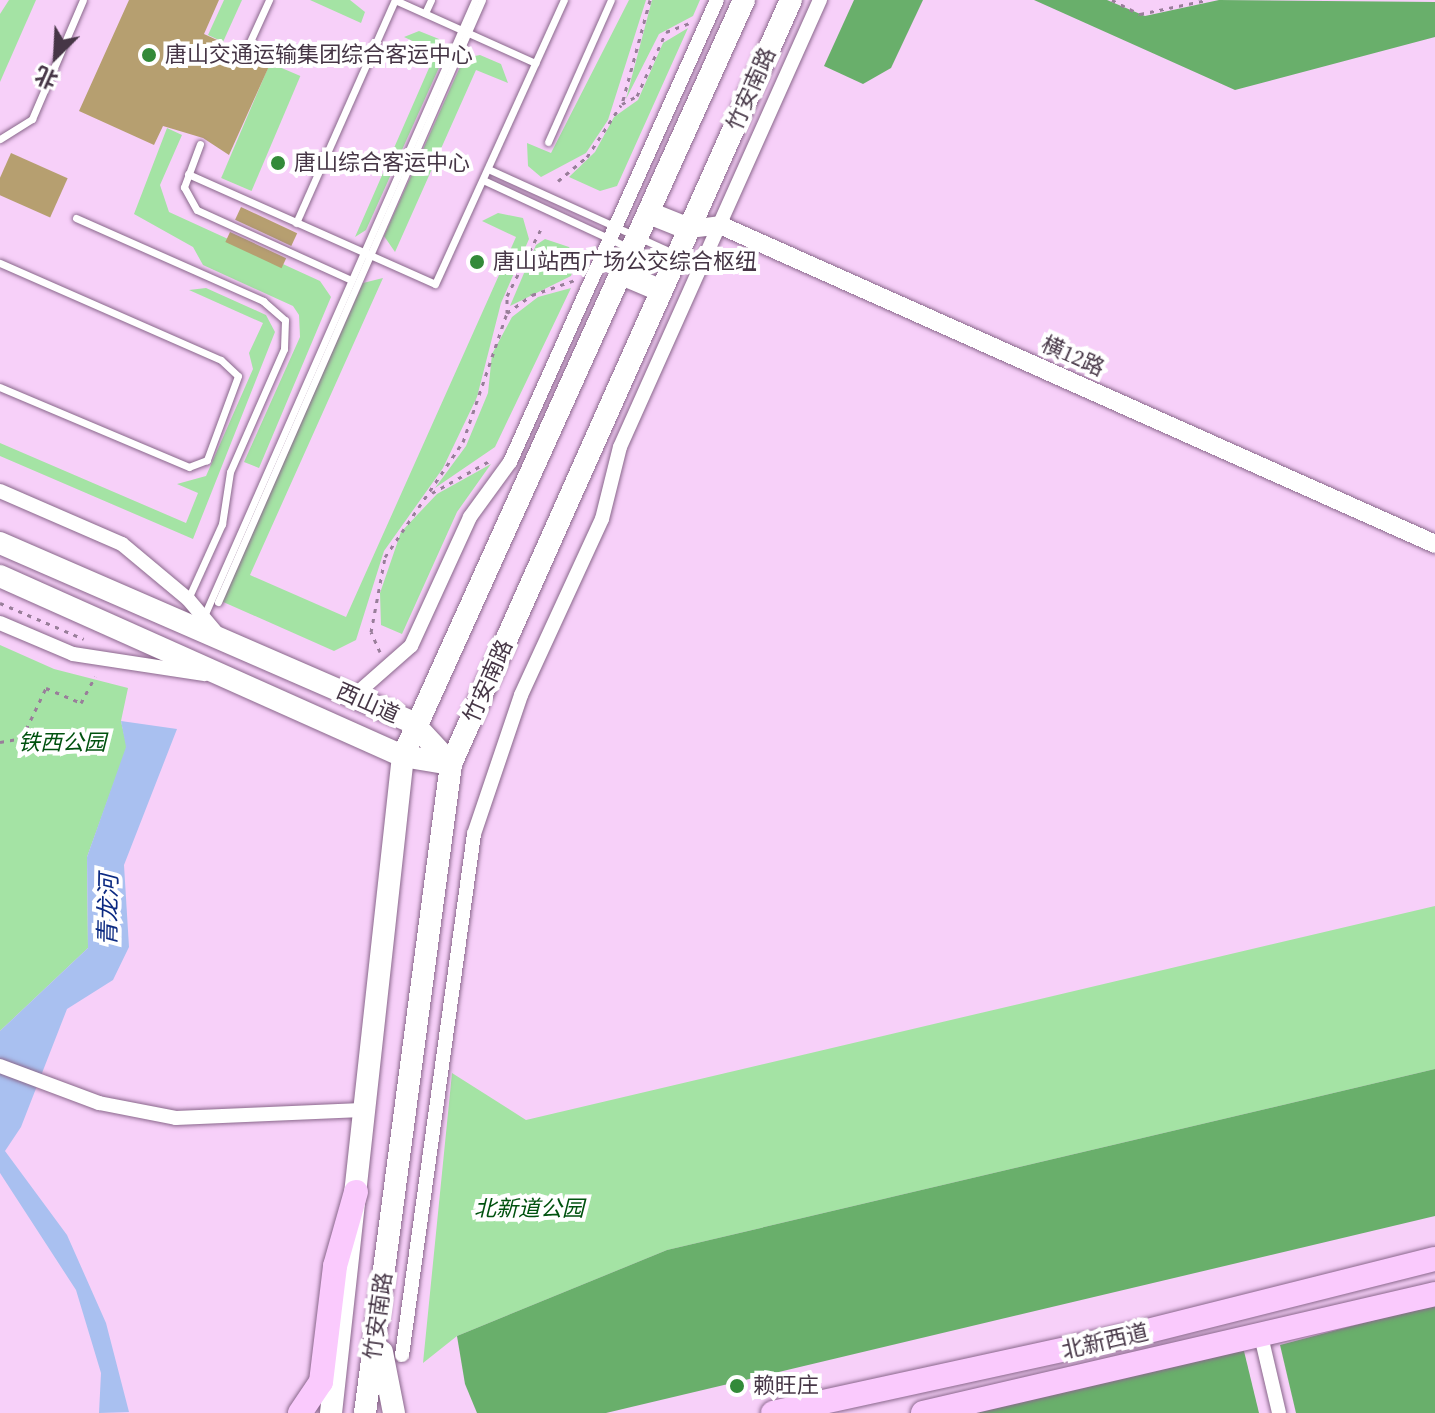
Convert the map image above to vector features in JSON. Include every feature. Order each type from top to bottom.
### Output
[{"type":"main road","name":"竹安南路","points":[[331,1413],[403,756],[413,723],[636,244],[744,0]]},
{"type":"main road","name":"竹安南路","points":[[365,1413],[451,764],[791,0]]},
{"type":"main road","points":[[649,213],[689,229]]},
{"type":"main road","points":[[622,274],[662,291]]},
{"type":"main road","name":"西山道","points":[[0,543],[413,723],[451,764]]},
{"type":"main road","name":"西山道","points":[[0,576],[239,679],[403,756],[451,764]]},
{"type":"main road","points":[[300,1413],[321,1382],[335,1266],[356,1192]]},
{"type":"main road","name":"北新西道","points":[[773,1413],[1140,1333],[1435,1259]]},
{"type":"main road","name":"北新西道","points":[[923,1413],[1435,1294]]},
{"type":"main road","points":[[380,1310],[382,1371],[394,1413]]},
{"type":"street","points":[[354,696],[411,646],[470,517],[510,462],[717,0]]},
{"type":"street","points":[[402,1355],[474,834],[521,695],[602,519],[620,447],[820,0]]},
{"type":"street","points":[[689,229],[720,225]]},
{"type":"street","name":"横12路","points":[[720,225],[1435,544]]},
{"type":"street","points":[[0,491],[122,544],[188,599],[222,640]]},
{"type":"street","points":[[0,623],[73,654],[239,679]]},
{"type":"street","points":[[0,1066],[55,1089],[176,1118],[362,1110]]},
{"type":"street","points":[[1261,1336],[1279,1413]]},
{"type":"lane","points":[[0,139],[32,119],[83,0]]},
{"type":"lane","points":[[248,46],[269,0]]},
{"type":"lane","points":[[296,223],[395,0],[535,63]]},
{"type":"lane","points":[[425,13],[431,0]]},
{"type":"lane","points":[[204,616],[464,32],[475,0]]},
{"type":"lane","points":[[464,32],[482,0]]},
{"type":"lane","points":[[188,174],[435,284],[564,0]]},
{"type":"lane","points":[[548,142],[611,0]]},
{"type":"lane","points":[[200,144],[184,187],[197,210],[353,281]]},
{"type":"lane","points":[[488,169],[613,234],[675,262]]},
{"type":"lane","points":[[483,180],[675,262]]},
{"type":"lane","points":[[76,218],[263,301],[285,320],[284,349],[230,472],[222,524],[188,599]]},
{"type":"lane","points":[[0,263],[221,360],[238,376],[238,387],[207,460],[189,467],[0,387]]},
{"type":"lane","points":[[218,602],[353,281]]},
{"type":"path","points":[[558,181],[587,157],[622,104],[650,0]]},
{"type":"path","points":[[1112,0],[1140,14],[1207,0]]},
{"type":"path","points":[[622,104],[637,96],[666,32],[697,21]]},
{"type":"path","points":[[383,659],[371,632],[378,580],[395,537],[428,495],[475,418],[507,313],[507,296],[541,229]]},
{"type":"path","points":[[507,313],[532,295],[579,279]]},
{"type":"path","points":[[428,495],[498,457]]},
{"type":"path","points":[[0,603],[97,644]]},
{"type":"path","points":[[0,742],[22,738],[46,688],[81,703],[95,677]]},
{"type":"green space","points":[[9,0],[36,0],[0,82],[0,14]]},
{"type":"green space","points":[[224,0],[242,0],[223,42],[208,35]]},
{"type":"green space","points":[[310,0],[350,0],[365,12],[361,23]]},
{"type":"green space","points":[[629,0],[646,0],[608,120],[586,153],[541,177],[528,166],[527,143],[551,153]]},
{"type":"green space","points":[[652,0],[700,0],[693,16],[659,34],[626,99]]},
{"type":"green space","points":[[854,0],[923,0],[891,68],[863,84],[824,66]]},
{"type":"green space","points":[[1034,0],[1107,0],[1145,16],[1219,0],[1435,2],[1435,37],[1235,90]]},
{"type":"green space","points":[[688,28],[617,186],[600,191],[569,177],[595,152],[614,117],[638,100],[663,43]]},
{"type":"green space","points":[[419,31],[439,39],[446,52],[366,230],[355,237],[436,52],[404,37]]},
{"type":"green space","points":[[480,55],[501,64],[508,83],[476,70],[395,252],[384,236],[464,58]]},
{"type":"green space","points":[[270,63],[300,76],[252,191],[221,178]]},
{"type":"green space","points":[[167,128],[182,135],[160,185],[169,212],[320,281],[331,297],[259,468],[244,462],[300,337],[299,315],[293,306],[203,265],[193,247],[134,214]]},
{"type":"green space","points":[[498,213],[523,218],[529,239],[501,303],[477,397],[443,468],[384,551],[356,640],[334,651],[221,601],[363,283],[383,278],[250,575],[346,617],[516,237],[482,221]]},
{"type":"green space","points":[[545,239],[569,247],[576,260],[571,276],[510,306],[536,245]]},
{"type":"green space","points":[[206,288],[266,315],[275,332],[193,539],[0,456],[0,443],[186,523],[198,493],[177,484],[206,476],[253,369],[249,353],[263,323],[189,290]]},
{"type":"green space","points":[[571,288],[495,447],[435,488],[466,446],[488,393],[492,354],[512,317],[538,297]]},
{"type":"green space","points":[[491,464],[457,512],[402,634],[381,625],[380,593],[401,532],[437,494]]},
{"type":"green space","name":"铁西公园","points":[[0,645],[54,669],[128,688],[121,721],[127,747],[87,857],[88,948],[0,1031]]},
{"type":"green space","name":"北新道公园","points":[[1435,906],[1435,1069],[667,1250],[457,1336],[423,1363],[452,1073],[526,1120]]},
{"type":"green space","points":[[1435,1069],[1435,1216],[606,1413],[477,1413],[465,1384],[457,1336],[667,1250]]},
{"type":"green space","points":[[1435,1304],[1435,1413],[1296,1413],[1280,1345]]},
{"type":"green space","points":[[1243,1347],[1259,1413],[961,1413]]},
{"type":"water","name":"青龙河","points":[[121,721],[177,729],[124,865],[129,947],[113,980],[67,1009],[21,1127],[5,1151],[67,1235],[106,1323],[129,1412],[99,1413],[101,1373],[76,1290],[0,1173],[0,1031],[88,948],[87,857],[126,747]]},
{"type":"building","name":"唐山交通运输集团综合客运中心","points":[[129,0],[219,0],[204,34],[270,64],[229,155],[203,138],[163,126],[154,145],[79,111]]},
{"type":"building","points":[[11,153],[68,178],[50,218],[0,195],[0,178]]},
{"type":"building","points":[[241,207],[297,233],[291,246],[235,220]]},
{"type":"building","points":[[230,232],[286,258],[282,268],[225,242]]},
{"type":"place","name":"唐山交通运输集团综合客运中心","points":[[149,55]]},
{"type":"place","name":"唐山综合客运中心","points":[[278,163]]},
{"type":"place","name":"唐山站西广场公交综合枢纽","points":[[477,262]]},
{"type":"place","name":"赖旺庄","points":[[737,1386]]}]
